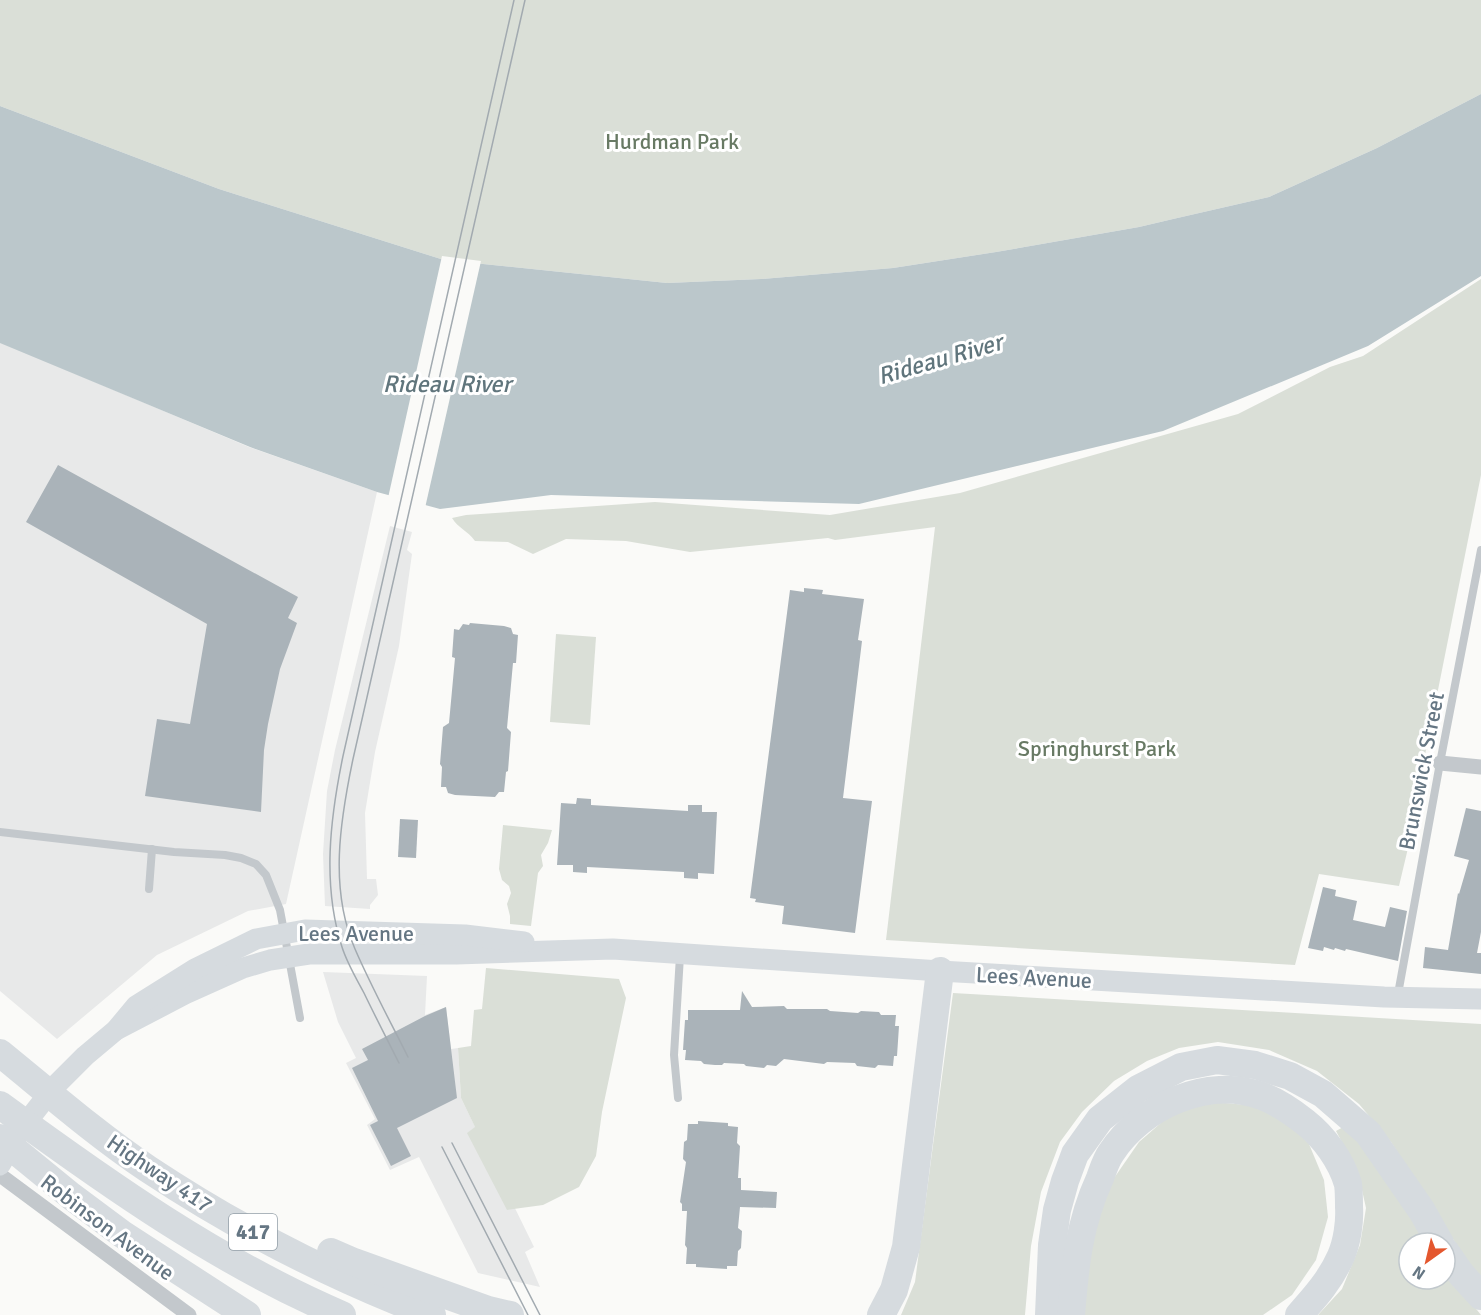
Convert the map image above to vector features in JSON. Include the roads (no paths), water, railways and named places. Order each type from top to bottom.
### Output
[{"type":"highway","points":[[880,1315],[894,1290],[906,1246],[940,971]]},
{"type":"highway","name":"Highway 417","points":[[0,1053],[146,1167],[236,1223],[345,1278],[432,1315]]},
{"type":"highway","points":[[1061,1314],[1052,1245],[1057,1210],[1075,1154],[1100,1119],[1138,1089],[1181,1067],[1217,1060],[1255,1065],[1281,1073],[1323,1094],[1368,1133],[1433,1231]]},
{"type":"highway","points":[[1061,1314],[1088,1203],[1111,1153],[1135,1125],[1166,1104],[1200,1092],[1233,1090],[1260,1095],[1285,1106],[1317,1131],[1336,1158],[1348,1185],[1349,1218],[1342,1254],[1325,1286],[1299,1315]]},
{"type":"highway","name":"Highway 417","points":[[0,1105],[83,1166],[171,1224],[265,1277],[342,1315]]},
{"type":"highway","points":[[88,1123],[295,1236],[354,1262],[499,1312]]},
{"type":"highway","points":[[0,1138],[122,1234],[247,1315]]},
{"type":"highway","points":[[1457,1268],[1481,1296]]},
{"type":"main road","name":"Lees Avenue","points":[[0,1165],[22,1128],[54,1087],[84,1056],[116,1030],[136,1006],[186,974],[256,939],[318,930],[465,934],[588,950]]},
{"type":"main road","name":"Lees Avenue","points":[[116,1030],[220,978],[264,961],[289,956],[322,954],[469,954],[588,950],[1398,998],[1481,999]]},
{"type":"street","points":[[1440,763],[1481,767]]},
{"type":"street","name":"Robinson Avenue","points":[[0,1175],[189,1315]]},
{"type":"lane","name":"Brunswick Street","points":[[1398,998],[1481,550]]},
{"type":"lane","points":[[0,843],[1,832],[233,856],[256,864],[266,875],[280,910],[300,1018]]},
{"type":"lane","points":[[149,889],[152,849]]},
{"type":"lane","points":[[678,1098],[674,1055],[680,954]]},
{"type":"water","name":"Rideau River","points":[[1481,94],[1481,276],[1368,346],[1163,431],[859,504],[551,495],[440,509],[377,492],[250,447],[0,343],[0,106],[219,189],[444,260],[667,283],[761,279],[893,268],[1139,227],[1269,197],[1377,148]]},
{"type":"tram line","points":[[399,1063],[342,947],[332,900],[330,876],[332,828],[343,756],[514,0]]},
{"type":"tram line","points":[[408,1057],[361,963],[347,926],[340,879],[341,831],[353,759],[525,0]]},
{"type":"tram line","points":[[452,1143],[540,1315]]},
{"type":"tram line","points":[[442,1147],[528,1315]]},
{"type":"park label","name":"Hurdman Park","points":[[672,141]]},
{"type":"park label","name":"Springhurst Park","points":[[1097,748]]}]
